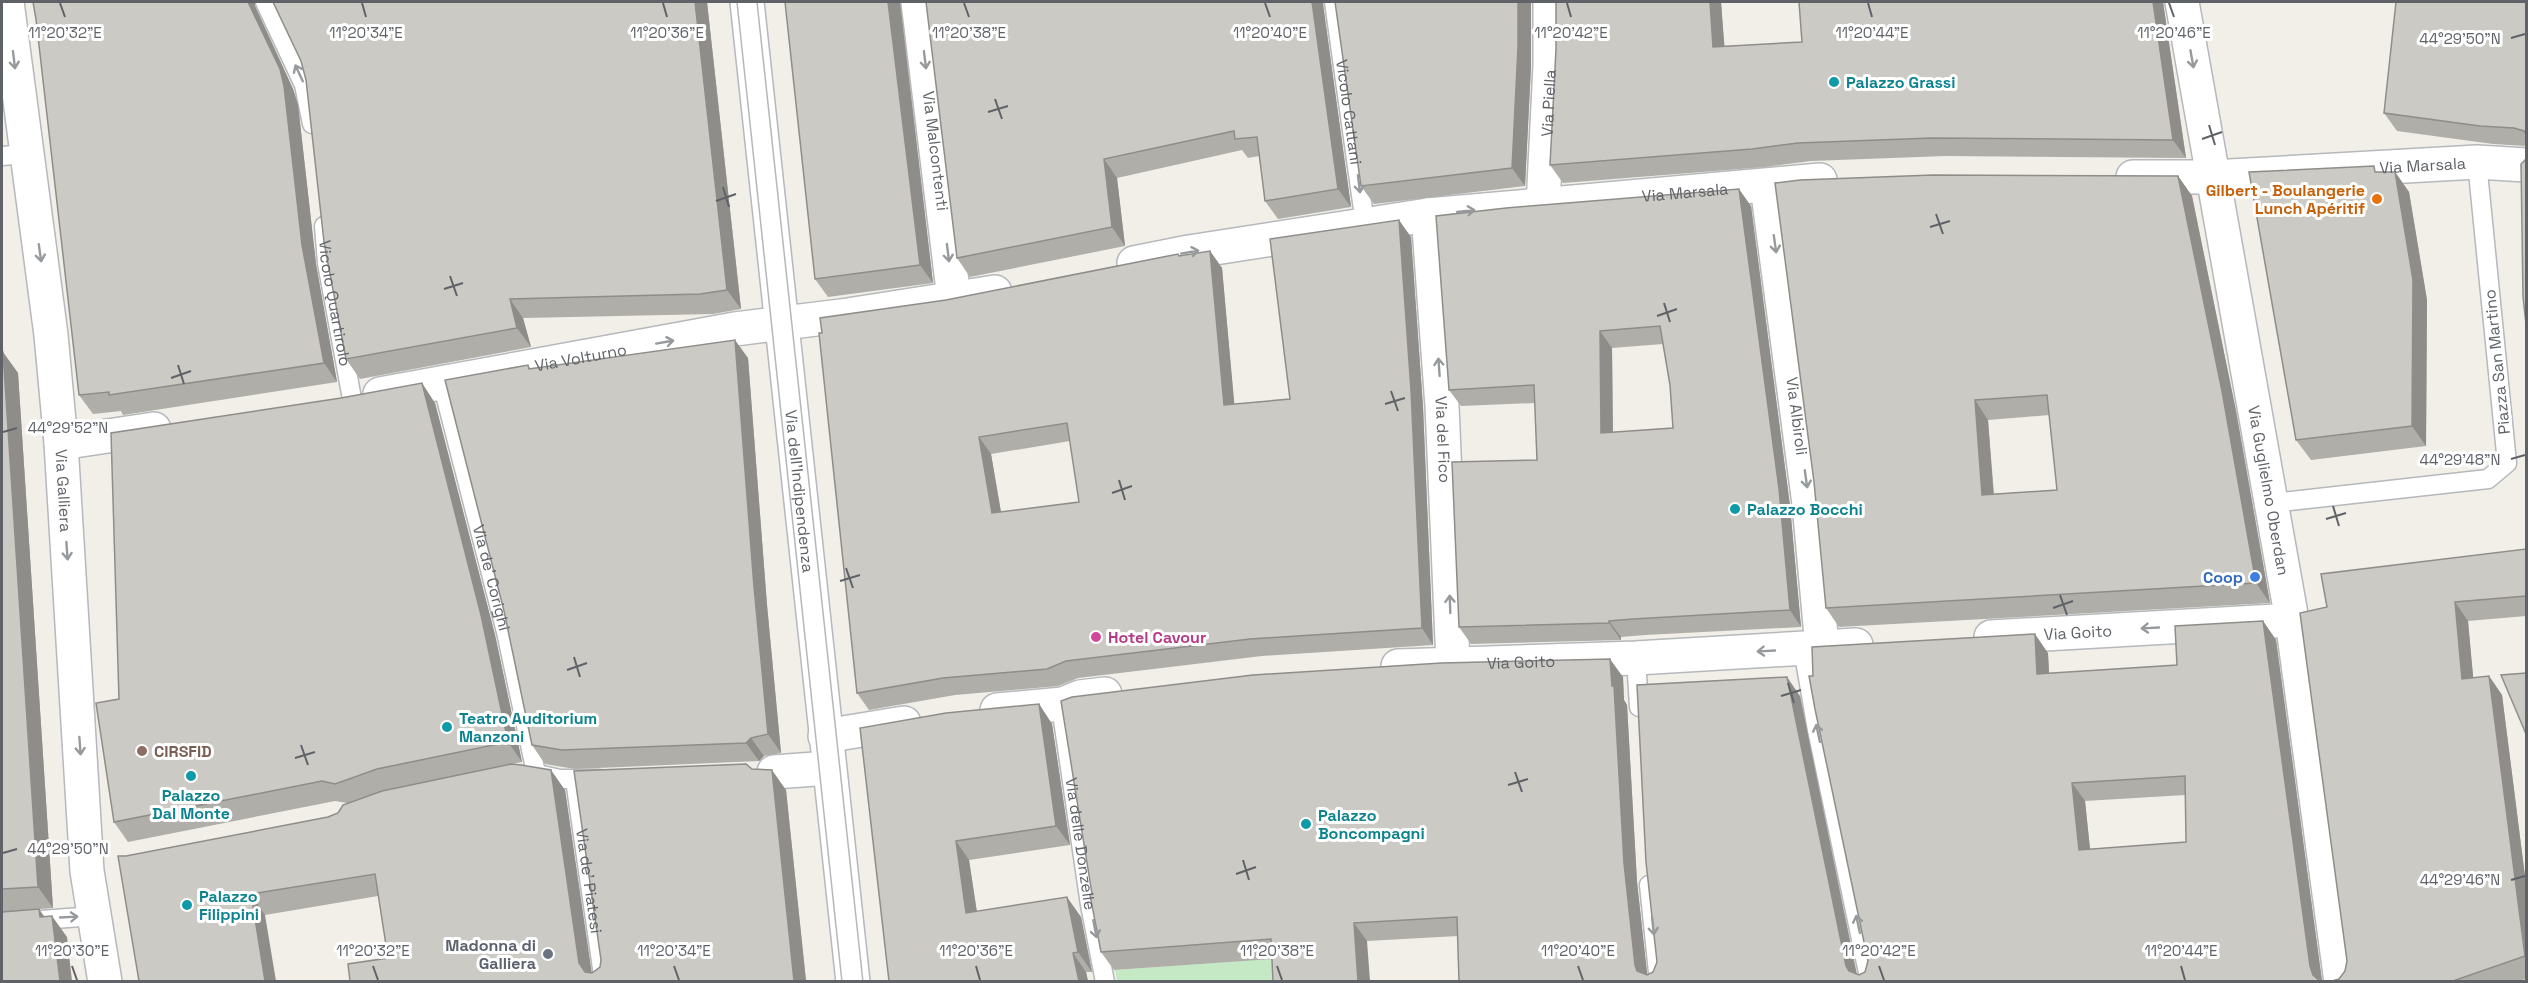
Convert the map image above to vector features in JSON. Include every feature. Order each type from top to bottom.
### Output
[{"type":"street","name":"Via Galliera","points":[[7,2],[14,155],[51,335],[61,443],[87,871],[105,981]]},
{"type":"street","name":"Via dell'Indipendenza","points":[[747,2],[853,981]]},
{"type":"street","name":"Via Malcontenti","points":[[918,2],[954,299]]},
{"type":"street","name":"Via Piella","points":[[1543,205],[1550,66],[1550,2]]},
{"type":"street","name":"Via Guglielmo Oberdan","points":[[2182,2],[2292,620],[2341,981]]},
{"type":"street","name":"Via Marsala","points":[[2107,176],[2212,177],[2477,162],[2526,165]]},
{"type":"street","name":"Via Marsala","points":[[1106,269],[1189,252],[1428,215],[1767,186],[1789,182],[1845,179]]},
{"type":"street","name":"Via Albiroli","points":[[1767,186],[1809,504],[1813,648]]},
{"type":"street","name":"Via del Fico","points":[[1428,215],[1441,395],[1453,663]]},
{"type":"street","points":[[781,323],[954,299],[1027,285]]},
{"type":"street","name":"Via Volturno","points":[[317,404],[735,329],[781,323]]},
{"type":"street","points":[[61,443],[179,425]]},
{"type":"street","name":"Via Goito","points":[[1963,639],[2292,620]]},
{"type":"street","name":"Via Goito","points":[[1370,668],[1453,663],[1636,658],[1881,644]]},
{"type":"street","points":[[968,713],[1063,704],[1080,697],[1138,690]]},
{"type":"street","points":[[763,773],[936,717]]},
{"type":"lane","points":[[265,2],[304,85],[315,143]]},
{"type":"lane","name":"Vicolo Cattani","points":[[1334,2],[1365,224]]},
{"type":"lane","name":"Piazza San Martino","points":[[2272,503],[2488,479],[2506,463],[2477,162]]},
{"type":"lane","name":"Vicolo Quartirolo","points":[[321,206],[327,263],[352,399]]},
{"type":"lane","name":"Via de' Corighi","points":[[442,383],[506,632],[536,772]]},
{"type":"lane","name":"Via Albiroli","points":[[1813,648],[1817,730],[1870,981]]},
{"type":"lane","points":[[1636,658],[1640,729]]},
{"type":"lane","name":"Via delle Donzelle","points":[[1063,704],[1063,720],[1090,905],[1105,981]]},
{"type":"lane","points":[[513,775],[536,772],[560,779],[574,780],[622,778]]},
{"type":"lane","name":"Via de' Piatesi","points":[[574,780],[604,981]]},
{"type":"lane","points":[[1648,869],[1659,981]]},
{"type":"lane","points":[[2,923],[94,916]]},
{"type":"green space","points":[[1281,902],[1285,981],[1117,981],[1115,970],[1238,961]]},
{"type":"building","points":[[33,2],[248,2],[280,69],[284,86],[302,245],[324,363],[109,395],[109,392],[79,395]]},
{"type":"building","points":[[273,2],[695,2],[727,290],[700,294],[510,299],[517,328],[346,359],[324,242],[306,80],[301,61]]},
{"type":"building","points":[[785,2],[888,2],[920,265],[815,279]]},
{"type":"building","points":[[926,2],[1312,2],[1338,189],[1265,201],[1257,137],[1235,139],[1234,131],[1104,159],[1112,227],[957,258]]},
{"type":"building","points":[[1335,2],[1518,2],[1512,168],[1361,186]]},
{"type":"building","points":[[1556,2],[1710,2],[1713,47],[1802,42],[1799,2],[2153,2],[2173,140],[1932,138],[1798,143],[1752,149],[1550,165]]},
{"type":"building","points":[[2396,2],[2526,2],[2526,134],[2514,128],[2480,126],[2384,113]]},
{"type":"building","points":[[2526,159],[2526,324],[2523,297],[2521,164]]},
{"type":"building","points":[[2374,166],[2375,172],[2395,172],[2413,280],[2412,426],[2296,440],[2249,172]]},
{"type":"building","points":[[1933,175],[2178,176],[2222,391],[2256,583],[1826,608],[1814,482],[1775,183]],"holes":[[[2047,395],[2057,490],[1982,495],[1975,400]]]},
{"type":"building","points":[[1739,189],[1779,489],[1790,610],[1633,619],[1609,621],[1609,623],[1459,627],[1452,462],[1537,460],[1534,385],[1449,390],[1436,216]],"holes":[[[1660,326],[1670,385],[1673,428],[1601,433],[1600,331]]]},
{"type":"building","points":[[1399,220],[1411,390],[1422,628],[1250,639],[1066,661],[1047,669],[943,678],[857,693],[819,333],[822,333],[820,318],[946,300],[1178,254],[1179,256],[1210,251],[1224,405],[1290,399],[1270,239]],"holes":[[[1067,423],[1079,502],[992,513],[979,437]]]},
{"type":"building","points":[[735,340],[768,734],[751,738],[746,743],[562,750],[532,745],[504,611],[445,380],[528,365],[529,369]]},
{"type":"building","points":[[2,352],[38,887],[2,889]]},
{"type":"building","points":[[422,383],[481,615],[508,742],[377,769],[335,784],[322,781],[114,822],[96,703],[119,699],[111,433],[341,398]]},
{"type":"building","points":[[2526,549],[2526,596],[2455,602],[2462,679],[2489,676],[2525,956],[2453,981],[2332,981],[2339,979],[2345,971],[2347,961],[2300,613],[2327,607],[2321,574]]},
{"type":"building","points":[[2263,621],[2310,966],[2313,975],[2320,981],[1459,981],[1457,917],[1354,923],[1358,981],[1273,981],[1271,939],[1101,952],[1090,895],[1092,894],[1061,701],[1072,697],[1253,675],[1441,663],[1610,659],[1612,686],[1614,686],[1624,863],[1635,965],[1637,971],[1647,975],[1653,972],[1657,962],[1646,862],[1637,685],[1787,677],[1846,966],[1849,971],[1859,975],[1865,972],[1868,961],[1809,676],[1813,676],[1812,647],[2035,634],[2037,674],[2177,665],[2175,626]],"holes":[[[2185,776],[2186,842],[2079,850],[2072,783]]]},
{"type":"building","points":[[2526,673],[2526,734],[2501,675]]},
{"type":"building","points":[[1039,704],[1056,826],[956,841],[966,913],[1067,897],[1078,952],[1073,953],[1079,981],[889,981],[860,728],[946,713]]},
{"type":"building","points":[[511,764],[551,770],[579,963],[585,972],[592,973],[600,967],[601,960],[574,771],[746,764],[752,769],[772,770],[794,981],[350,981],[348,964],[388,958],[375,874],[251,894],[265,981],[139,981],[118,856],[328,817],[338,813],[343,805],[382,791]]},
{"type":"building","points":[[39,909],[40,917],[52,916],[60,981],[2,981],[2,912]]},
{"type":"tram line","points":[[737,2],[842,982]]},
{"type":"tram line","points":[[757,2],[863,982]]},
{"type":"place","name":"Palazzo Grassi","points":[[1834,82]]},
{"type":"place","name":"Gilbert - Boulangerie Lunch Apéritif","points":[[2377,199]]},
{"type":"place","name":"Palazzo Bocchi","points":[[1735,509]]},
{"type":"place","name":"Coop","points":[[2255,577]]},
{"type":"place","name":"Hotel Cavour","points":[[1096,637]]},
{"type":"place","name":"Teatro Auditorium Manzoni","points":[[447,727]]},
{"type":"place","name":"CIRSFID","points":[[142,751]]},
{"type":"place","name":"Palazzo Dal Monte","points":[[191,776]]},
{"type":"place","name":"Palazzo Boncompagni","points":[[1306,824]]},
{"type":"place","name":"Palazzo Filippini","points":[[187,905]]},
{"type":"place","name":"Madonna di Galliera","points":[[548,954]]}]
